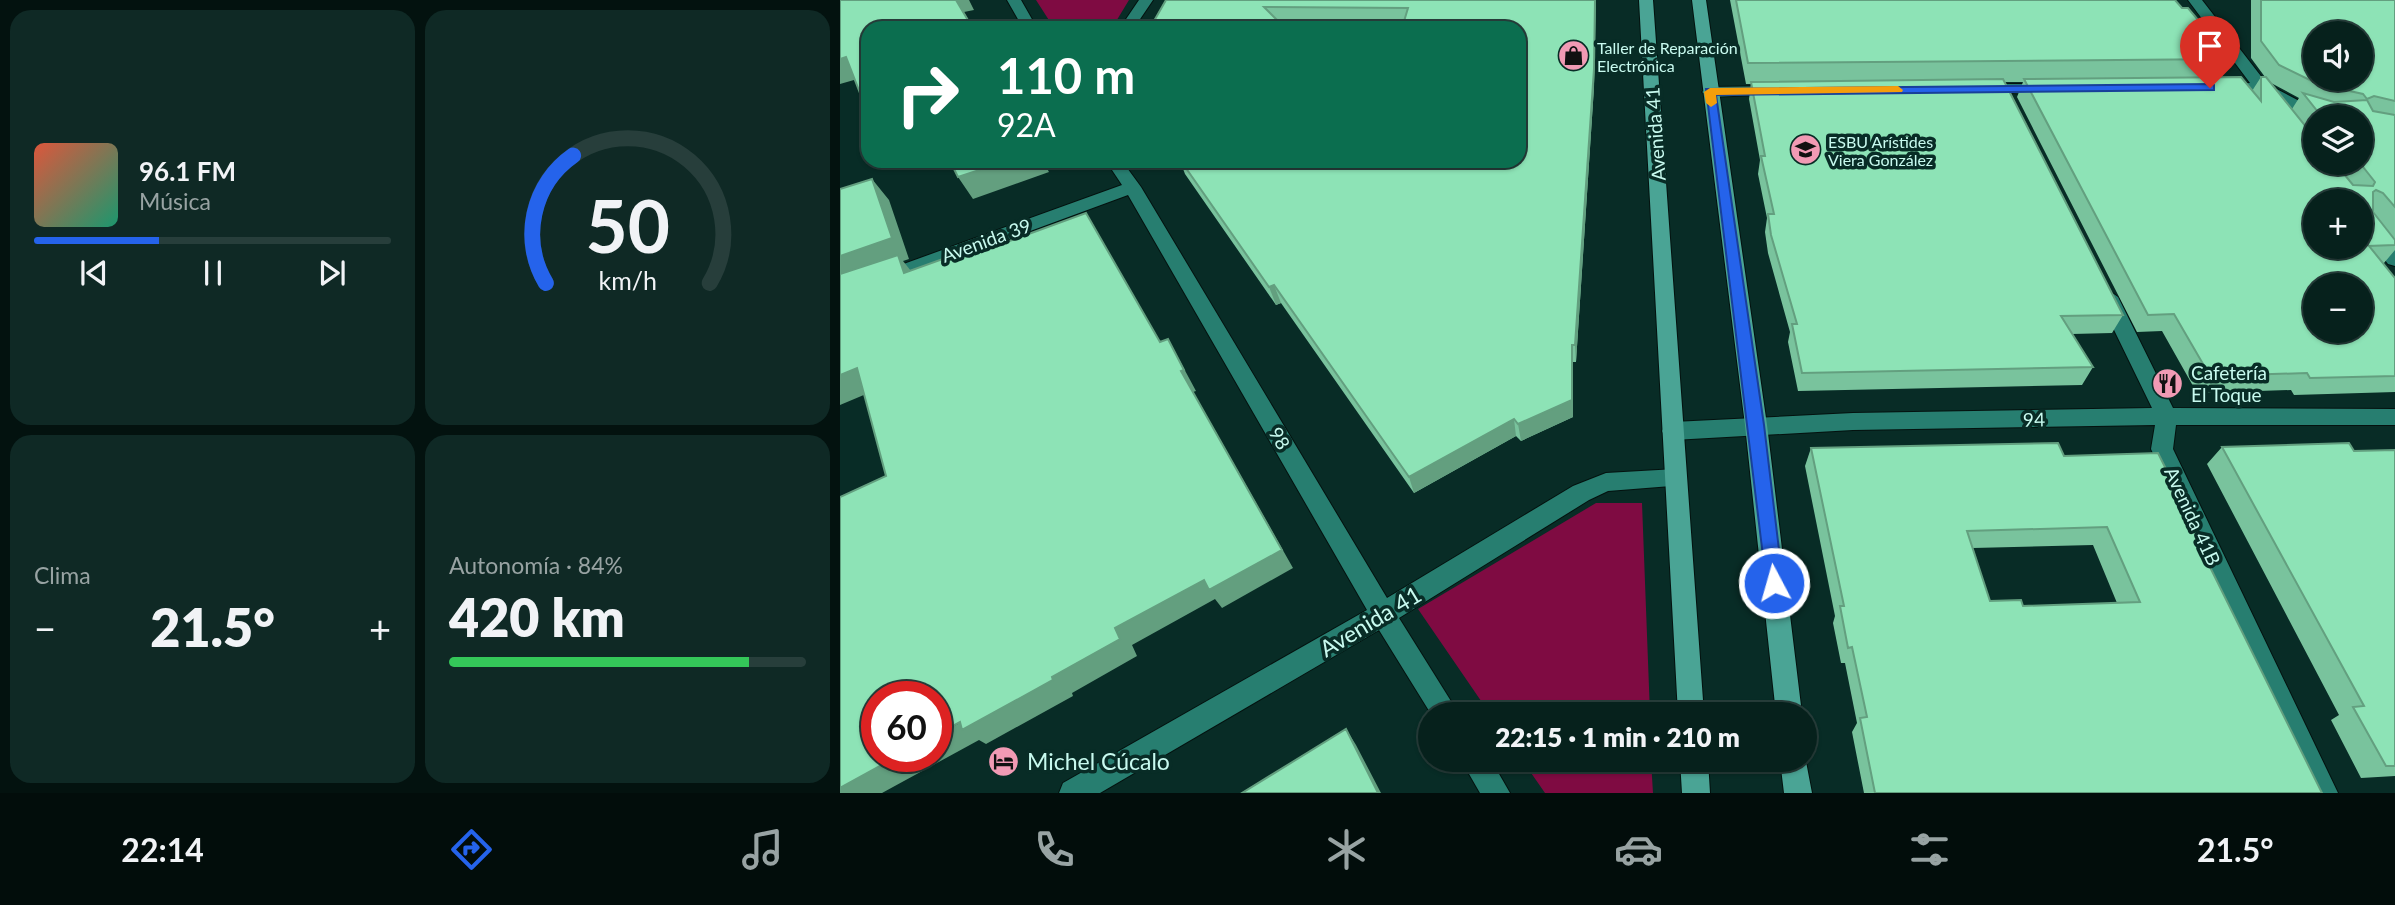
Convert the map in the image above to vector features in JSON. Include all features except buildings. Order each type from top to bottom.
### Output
[{"type":"main road","name":"Avenida 41","points":[[1646,0],[1690,702]]},
{"type":"main road","points":[[1699,0],[1756,425],[1788,702]]},
{"type":"main road","points":[[1695,772],[1696,793]]},
{"type":"main road","points":[[1795,772],[1797,793]]},
{"type":"street","points":[[1014,0],[1026,21]]},
{"type":"street","points":[[1132,21],[1146,0]]},
{"type":"street","points":[[2195,0],[2284,117]]},
{"type":"street","points":[[2207,88],[2261,87],[2303,109]]},
{"type":"street","points":[[1961,89],[2058,88]]},
{"type":"street","points":[[2003,89],[2015,113]]},
{"type":"street","points":[[1710,92],[1794,91]]},
{"type":"street","name":"98","points":[[1119,168],[1383,614],[1438,702]]},
{"type":"street","name":"Avenida 39","points":[[840,294],[1132,187]]},
{"type":"street","points":[[2373,232],[2395,260]]},
{"type":"street","points":[[2101,283],[2167,417]]},
{"type":"street","name":"94","points":[[1673,431],[1756,425],[2167,417],[2395,417]]},
{"type":"street","name":"Avenida 41B","points":[[2167,417],[2162,449],[2324,793]]},
{"type":"street","name":"Avenida 41","points":[[1073,793],[1383,614],[1581,493],[1606,482],[1676,478]]},
{"type":"street","points":[[1483,772],[1496,793]]},
{"type":"shaded area","points":[[1036,0],[1129,0],[1116,21],[1050,21]]},
{"type":"shaded area","points":[[1596,503],[1642,503],[1650,702],[1482,702],[1418,609]]},
{"type":"shaded area","points":[[1530,772],[1652,772],[1653,793],[1545,793]]},
{"type":"slow traffic","points":[[1711,103],[1710,92],[1898,90]]},
{"type":"place","name":"Taller de Reparación Electrónica","points":[[1574,56]]},
{"type":"place","name":"ESBU Arístides Viera González","points":[[1805,150]]},
{"type":"place","name":"Cafetería El Toque","points":[[2168,383]]},
{"type":"place","name":"Michel Cúcalo","points":[[1004,761]]},
{"type":"route","points":[[1774,583],[1756,425],[1710,92],[2210,88]]}]
